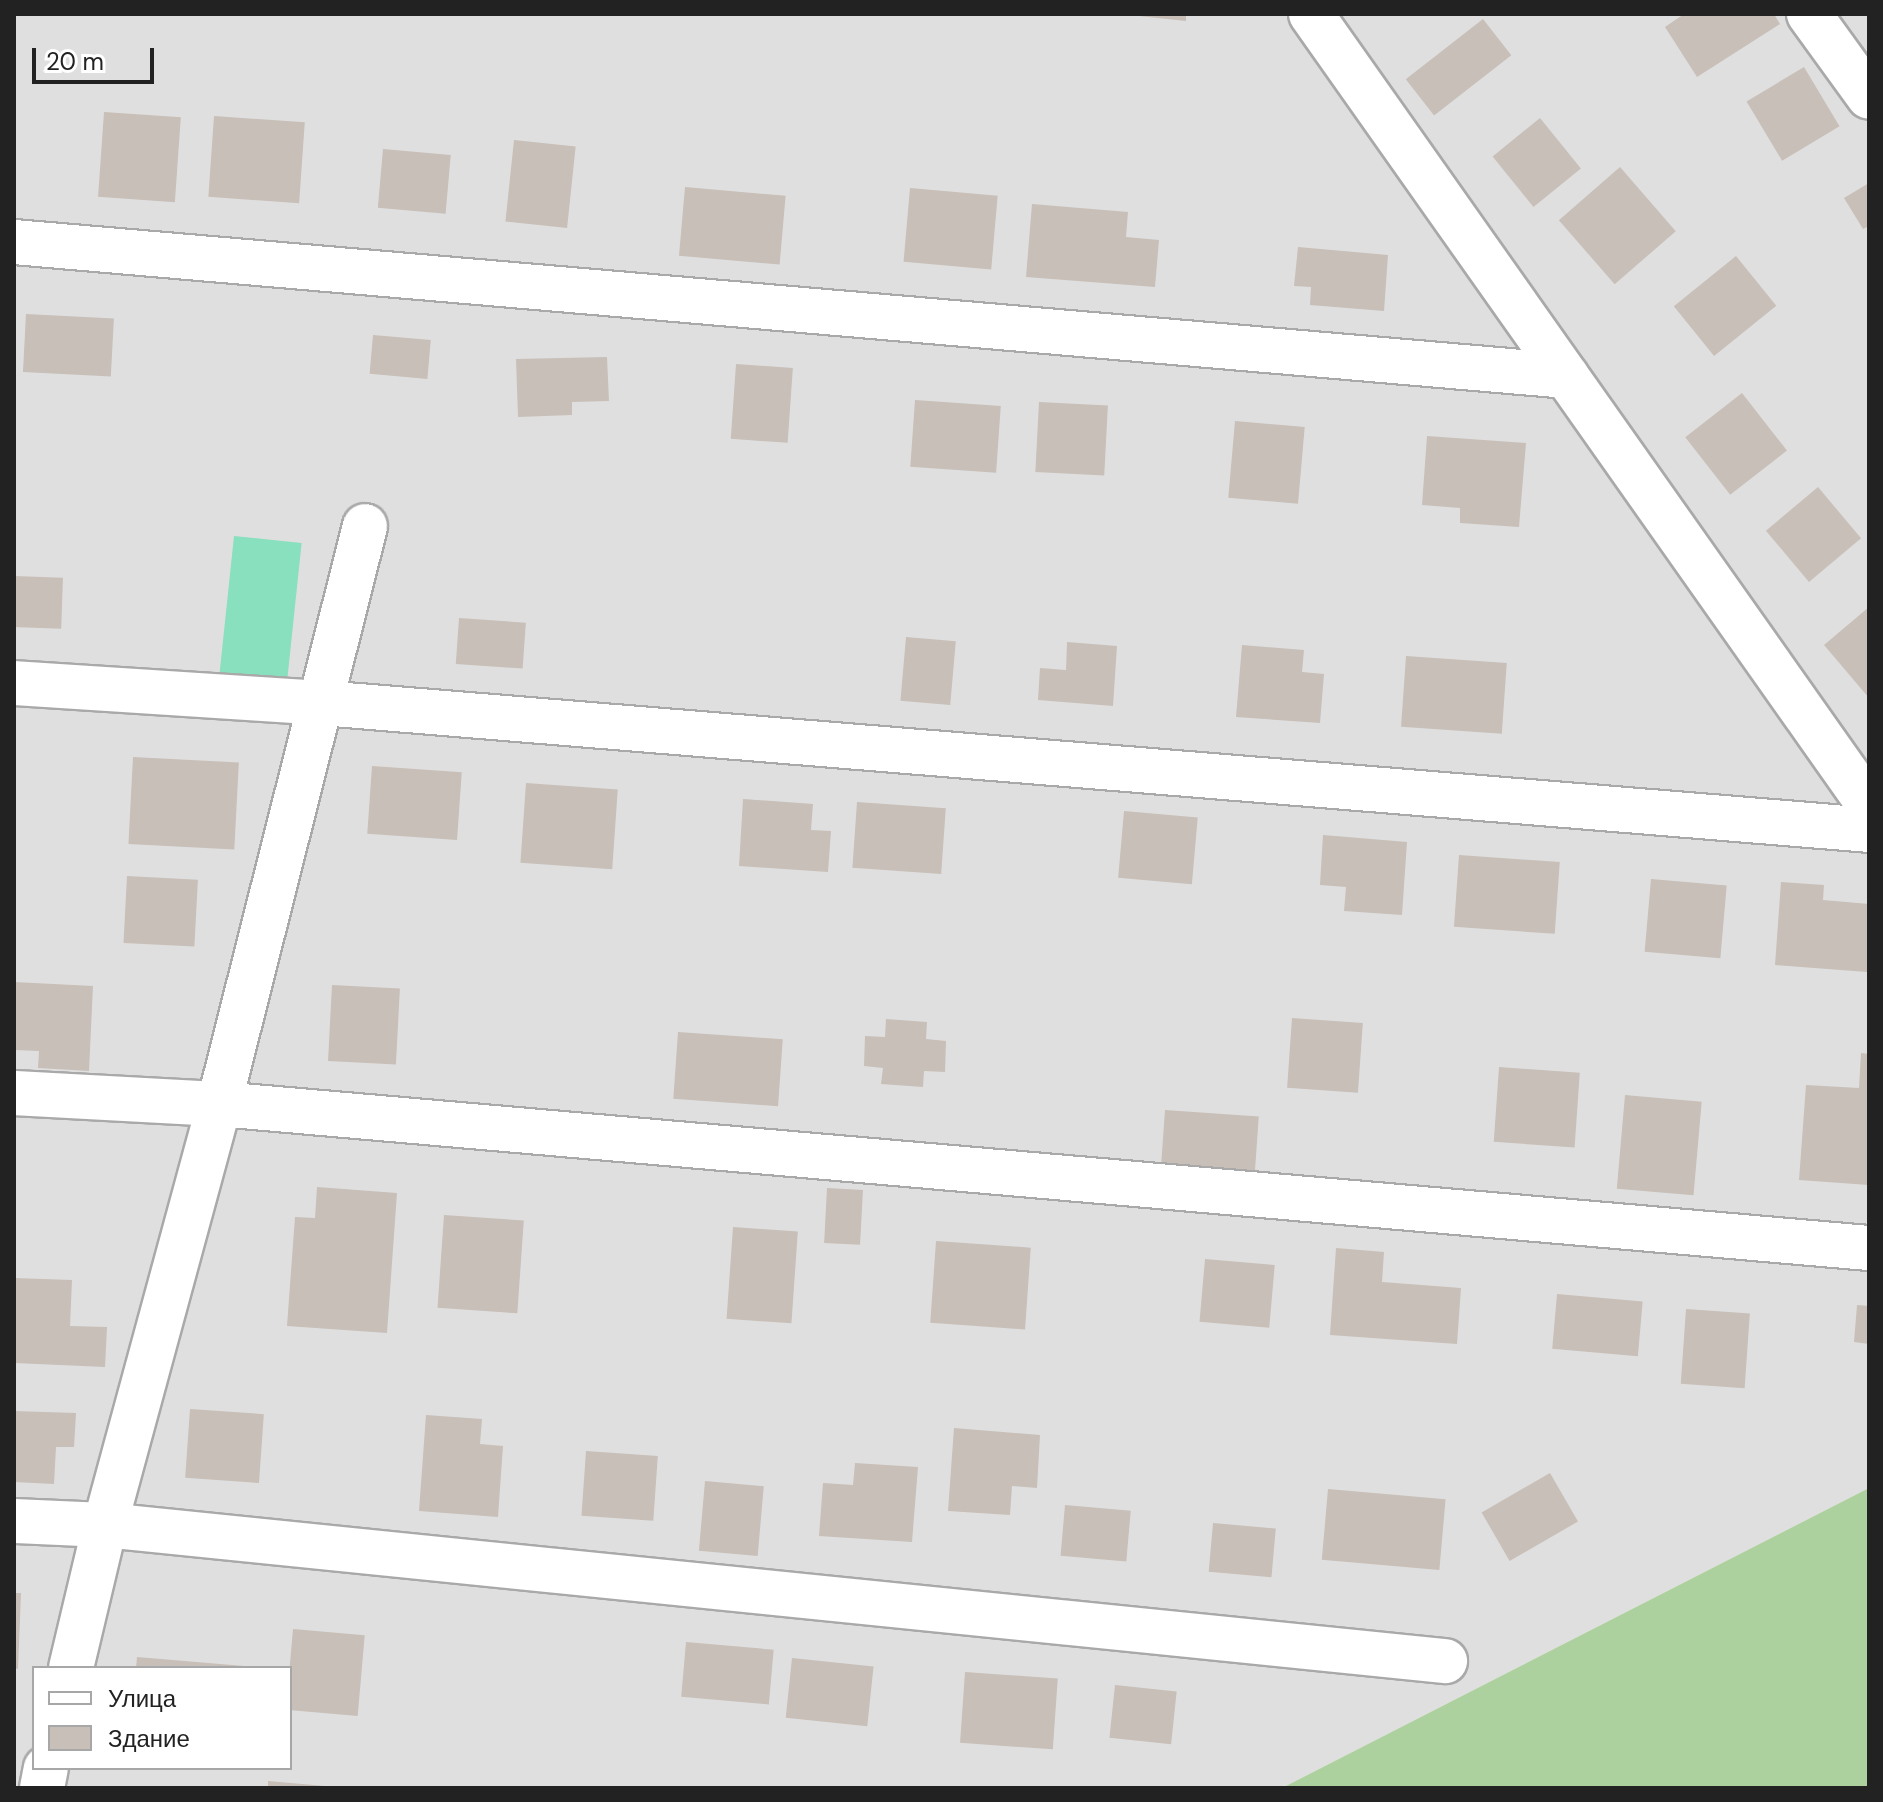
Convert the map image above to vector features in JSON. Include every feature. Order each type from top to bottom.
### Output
[{"type":"street","points":[[1311,14],[1869,805]]},
{"type":"street","points":[[1809,14],[1869,97]]},
{"type":"street","points":[[14,242],[1566,376]]},
{"type":"street","points":[[71,1666],[105,1525],[219,1104],[365,526]]},
{"type":"street","points":[[14,683],[322,703],[1869,830]]},
{"type":"street","points":[[14,1093],[219,1104],[1869,1248]]},
{"type":"street","points":[[14,1521],[105,1525],[1445,1661]]},
{"type":"shaded area","points":[[14,14],[1869,14],[1869,1488],[1282,1788],[14,1788]]},
{"type":"green space","points":[[234,536],[302,543],[287,683],[219,676]]},
{"type":"green space","points":[[1869,1488],[1869,1788],[1282,1788]]},
{"type":"building","points":[[1120,14],[1186,14],[1186,21]]},
{"type":"building","points":[[1684,14],[1774,14],[1780,24],[1697,77],[1665,27]]},
{"type":"building","points":[[1483,19],[1511,55],[1434,116],[1406,79]]},
{"type":"building","points":[[1804,67],[1840,126],[1782,161],[1747,102]]},
{"type":"building","points":[[104,112],[181,117],[175,202],[98,197]]},
{"type":"building","points":[[214,116],[305,122],[299,203],[208,197]]},
{"type":"building","points":[[1540,118],[1581,169],[1533,207],[1493,156]]},
{"type":"building","points":[[514,140],[576,146],[567,228],[505,222]]},
{"type":"building","points":[[383,149],[451,155],[446,214],[378,208]]},
{"type":"building","points":[[1620,167],[1676,231],[1615,284],[1559,220]]},
{"type":"building","points":[[1869,183],[1869,226],[1863,229],[1844,198]]},
{"type":"building","points":[[685,187],[786,196],[780,265],[679,256]]},
{"type":"building","points":[[910,188],[998,196],[991,269],[904,262]]},
{"type":"building","points":[[1032,204],[1128,212],[1126,237],[1159,240],[1155,287],[1026,277]]},
{"type":"building","points":[[1298,247],[1388,255],[1384,311],[1310,305],[1311,287],[1294,286]]},
{"type":"building","points":[[1736,256],[1776,306],[1714,356],[1674,306]]},
{"type":"building","points":[[26,314],[114,319],[111,377],[23,372]]},
{"type":"building","points":[[373,335],[431,340],[427,379],[370,374]]},
{"type":"building","points":[[607,357],[609,401],[572,402],[572,415],[518,417],[516,359]]},
{"type":"building","points":[[736,364],[793,368],[788,443],[731,439]]},
{"type":"building","points":[[1742,393],[1787,451],[1730,495],[1685,437]]},
{"type":"building","points":[[915,400],[1001,406],[996,473],[910,467]]},
{"type":"building","points":[[1039,402],[1108,406],[1104,476],[1035,472]]},
{"type":"building","points":[[1235,421],[1305,427],[1298,504],[1228,498]]},
{"type":"building","points":[[1427,436],[1526,443],[1519,527],[1460,523],[1460,508],[1422,505]]},
{"type":"building","points":[[1818,487],[1861,538],[1809,582],[1766,531]]},
{"type":"building","points":[[14,576],[63,578],[61,629],[14,627]]},
{"type":"building","points":[[1869,607],[1869,698],[1824,645]]},
{"type":"building","points":[[459,618],[526,623],[523,669],[456,664]]},
{"type":"building","points":[[906,637],[956,641],[950,705],[900,701]]},
{"type":"building","points":[[1067,642],[1117,646],[1113,706],[1038,700],[1040,668],[1066,670]]},
{"type":"building","points":[[1242,645],[1304,650],[1302,672],[1324,674],[1320,723],[1236,717]]},
{"type":"building","points":[[1406,656],[1507,663],[1502,734],[1401,727]]},
{"type":"building","points":[[133,757],[239,763],[234,849],[128,844]]},
{"type":"building","points":[[372,766],[462,772],[457,840],[367,834]]},
{"type":"building","points":[[526,783],[618,789],[612,869],[520,863]]},
{"type":"building","points":[[743,799],[813,804],[811,830],[831,831],[828,872],[739,866]]},
{"type":"building","points":[[857,802],[946,808],[941,874],[852,868]]},
{"type":"building","points":[[1124,811],[1198,817],[1192,884],[1118,878]]},
{"type":"building","points":[[1323,835],[1407,842],[1402,915],[1344,911],[1346,887],[1320,885]]},
{"type":"building","points":[[1459,855],[1560,862],[1555,934],[1454,927]]},
{"type":"building","points":[[127,876],[198,880],[194,947],[123,943]]},
{"type":"building","points":[[1651,879],[1727,886],[1720,958],[1645,952]]},
{"type":"building","points":[[1781,882],[1824,885],[1823,900],[1869,904],[1867,972],[1775,965]]},
{"type":"building","points":[[14,982],[93,986],[89,1071],[38,1068],[39,1051],[14,1050]]},
{"type":"building","points":[[332,985],[400,989],[396,1064],[328,1061]]},
{"type":"building","points":[[1292,1018],[1363,1023],[1358,1093],[1287,1088]]},
{"type":"building","points":[[886,1019],[927,1022],[926,1039],[946,1041],[945,1072],[924,1071],[923,1087],[881,1084],[883,1068],[864,1066],[865,1036],[885,1037]]},
{"type":"building","points":[[678,1032],[783,1039],[778,1106],[673,1099]]},
{"type":"building","points":[[1861,1053],[1869,1054],[1869,1185],[1799,1180],[1806,1085],[1859,1088]]},
{"type":"building","points":[[1499,1067],[1580,1073],[1575,1147],[1494,1142]]},
{"type":"building","points":[[1625,1095],[1702,1102],[1694,1195],[1617,1189]]},
{"type":"building","points":[[1165,1110],[1259,1117],[1255,1171],[1161,1165]]},
{"type":"building","points":[[317,1187],[397,1193],[387,1333],[287,1326],[295,1217],[315,1218]]},
{"type":"building","points":[[827,1188],[863,1190],[860,1245],[824,1243]]},
{"type":"building","points":[[444,1215],[524,1221],[517,1313],[438,1308]]},
{"type":"building","points":[[733,1227],[798,1232],[791,1323],[727,1319]]},
{"type":"building","points":[[936,1241],[1031,1248],[1025,1329],[930,1323]]},
{"type":"building","points":[[1336,1248],[1384,1252],[1382,1282],[1461,1288],[1457,1344],[1330,1335]]},
{"type":"building","points":[[1205,1259],[1275,1265],[1269,1328],[1200,1322]]},
{"type":"building","points":[[14,1278],[72,1280],[70,1326],[107,1327],[105,1367],[14,1363]]},
{"type":"building","points":[[1557,1294],[1643,1301],[1638,1356],[1552,1349]]},
{"type":"building","points":[[1857,1305],[1869,1306],[1869,1344],[1854,1342]]},
{"type":"building","points":[[1686,1309],[1750,1313],[1745,1388],[1681,1384]]},
{"type":"building","points":[[190,1409],[264,1414],[259,1483],[185,1478]]},
{"type":"building","points":[[14,1411],[76,1413],[74,1447],[56,1447],[54,1484],[14,1482]]},
{"type":"building","points":[[426,1415],[482,1419],[480,1444],[503,1446],[498,1517],[419,1511]]},
{"type":"building","points":[[954,1428],[1040,1435],[1037,1488],[1012,1486],[1010,1515],[948,1511]]},
{"type":"building","points":[[586,1451],[658,1456],[653,1521],[581,1516]]},
{"type":"building","points":[[855,1463],[918,1467],[912,1542],[819,1536],[823,1483],[853,1485]]},
{"type":"building","points":[[1550,1473],[1578,1521],[1510,1561],[1482,1513]]},
{"type":"building","points":[[705,1481],[764,1486],[758,1556],[699,1551]]},
{"type":"building","points":[[1328,1489],[1446,1499],[1439,1570],[1322,1560]]},
{"type":"building","points":[[1065,1505],[1131,1511],[1126,1562],[1061,1556]]},
{"type":"building","points":[[1213,1523],[1276,1528],[1271,1577],[1209,1572]]},
{"type":"building","points":[[14,1593],[21,1593],[18,1669],[14,1668]]},
{"type":"building","points":[[293,1629],[365,1635],[358,1716],[292,1710],[290,1666]]},
{"type":"building","points":[[686,1642],[774,1650],[769,1704],[681,1697]]},
{"type":"building","points":[[137,1657],[244,1666],[136,1666]]},
{"type":"building","points":[[792,1658],[874,1667],[867,1726],[786,1718]]},
{"type":"building","points":[[965,1672],[1058,1678],[1053,1749],[960,1743]]},
{"type":"building","points":[[1115,1685],[1177,1691],[1171,1744],[1109,1738]]},
{"type":"building","points":[[268,1781],[325,1786],[325,1788],[268,1788]]}]
